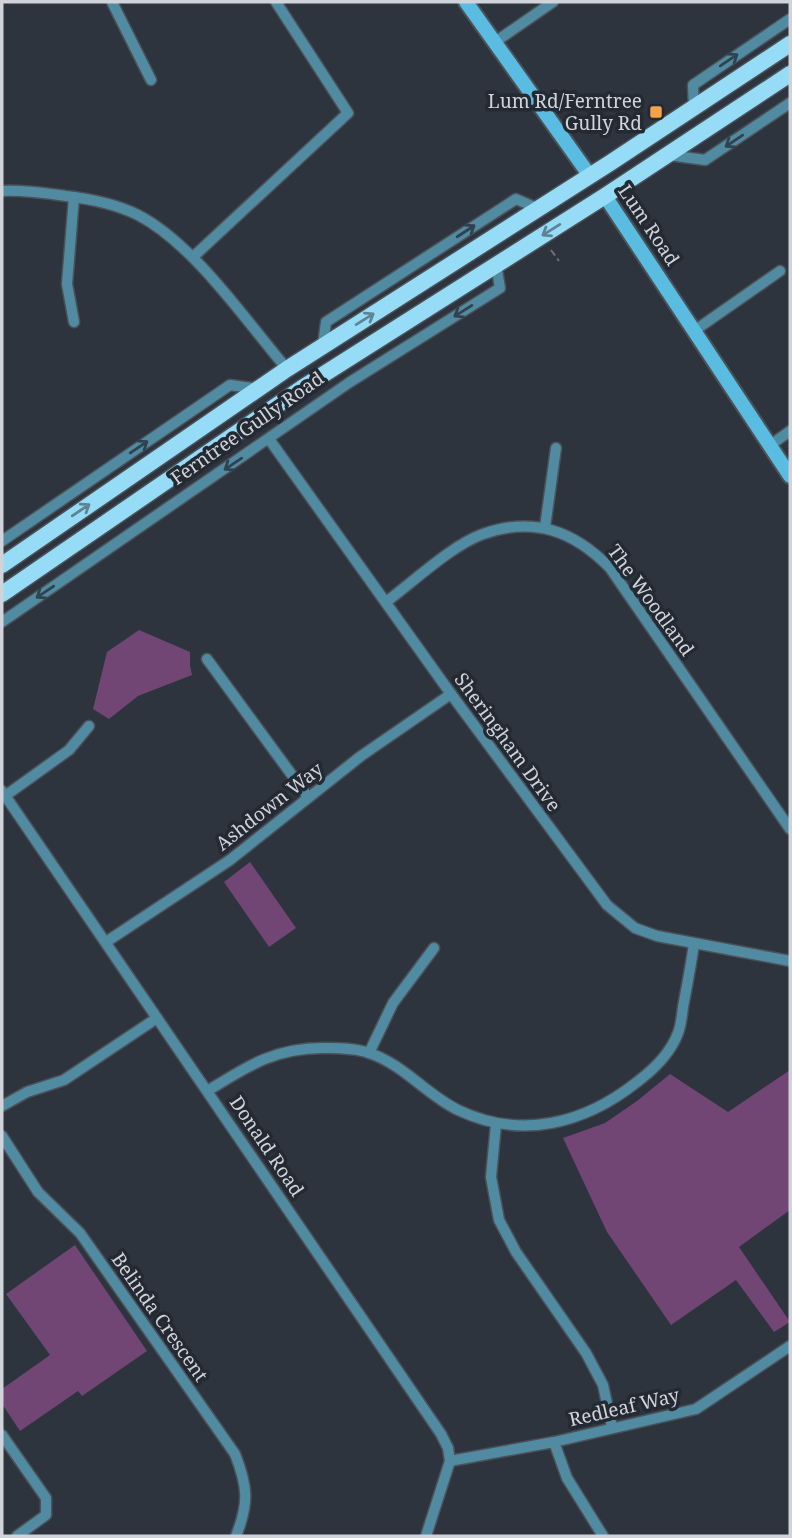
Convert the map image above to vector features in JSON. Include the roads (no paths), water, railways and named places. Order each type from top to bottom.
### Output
[{"type":"main road","name":"Ferntree Gully Road","points":[[2,565],[323,345],[539,209],[790,44]]},
{"type":"main road","name":"Ferntree Gully Road","points":[[2,594],[302,388],[669,155],[790,74]]},
{"type":"main road","points":[[694,109],[707,130]]},
{"type":"main road","name":"Lum Road","points":[[590,176],[605,196]]},
{"type":"main road","points":[[483,244],[496,264]]},
{"type":"main road","points":[[287,369],[302,388]]},
{"type":"street","points":[[112,2],[151,80]]},
{"type":"street","points":[[193,257],[348,113],[276,2]]},
{"type":"street","name":"Lum Road","points":[[466,2],[590,176]]},
{"type":"street","points":[[495,42],[553,2]]},
{"type":"street","points":[[694,109],[693,85],[790,19]]},
{"type":"street","points":[[669,155],[705,160],[790,103]]},
{"type":"street","points":[[2,189],[110,204],[138,215],[165,232],[193,257],[287,369]]},
{"type":"street","name":"Lum Road","points":[[605,196],[790,476]]},
{"type":"street","points":[[74,197],[67,284],[74,321]]},
{"type":"street","name":"Ferntree Gully Road","points":[[323,345],[326,322],[516,199],[539,209]]},
{"type":"street","name":"Ferntree Gully Road","points":[[2,622],[350,382],[500,288],[496,264]]},
{"type":"street","points":[[694,331],[780,271]]},
{"type":"street","points":[[2,541],[230,385],[259,389]]},
{"type":"street","points":[[769,446],[790,431]]},
{"type":"street","name":"Sheringham Drive","points":[[269,439],[451,694],[607,905],[635,928],[657,936],[790,961]]},
{"type":"street","points":[[545,527],[556,448]]},
{"type":"street","name":"The Woodland","points":[[386,602],[457,549],[482,534],[506,528],[545,527],[572,537],[592,550],[610,568],[790,829]]},
{"type":"street","points":[[14,533],[25,549]]},
{"type":"street","points":[[207,659],[308,797]]},
{"type":"street","name":"Ashdown Way","points":[[106,942],[230,860],[360,756],[451,694]]},
{"type":"street","points":[[3,793],[69,750],[89,726]]},
{"type":"street","name":"Donald Road","points":[[3,793],[209,1090],[441,1434],[448,1448],[450,1461]]},
{"type":"street","points":[[209,1090],[257,1061],[282,1051],[338,1048],[369,1053],[408,1075],[456,1110],[496,1124],[533,1125],[576,1118],[601,1107],[648,1073],[664,1055],[678,1034],[694,944]]},
{"type":"street","points":[[369,1053],[393,1003],[434,948]]},
{"type":"street","points":[[2,1106],[27,1092],[64,1080],[157,1018]]},
{"type":"street","points":[[496,1124],[491,1177],[499,1220],[516,1252],[586,1353],[603,1385],[612,1427]]},
{"type":"street","name":"Belinda Crescent","points":[[2,1136],[38,1192],[80,1233],[235,1454],[244,1478],[246,1511],[236,1536]]},
{"type":"street","name":"Redleaf Way","points":[[450,1461],[696,1409],[790,1346]]},
{"type":"street","points":[[2,1435],[46,1498],[48,1506],[47,1515],[17,1536]]},
{"type":"street","points":[[554,1441],[567,1478],[603,1536]]},
{"type":"street","points":[[426,1536],[450,1461]]},
{"type":"place","name":"Lum Rd/Ferntree Gully Rd","points":[[656,112]]}]
